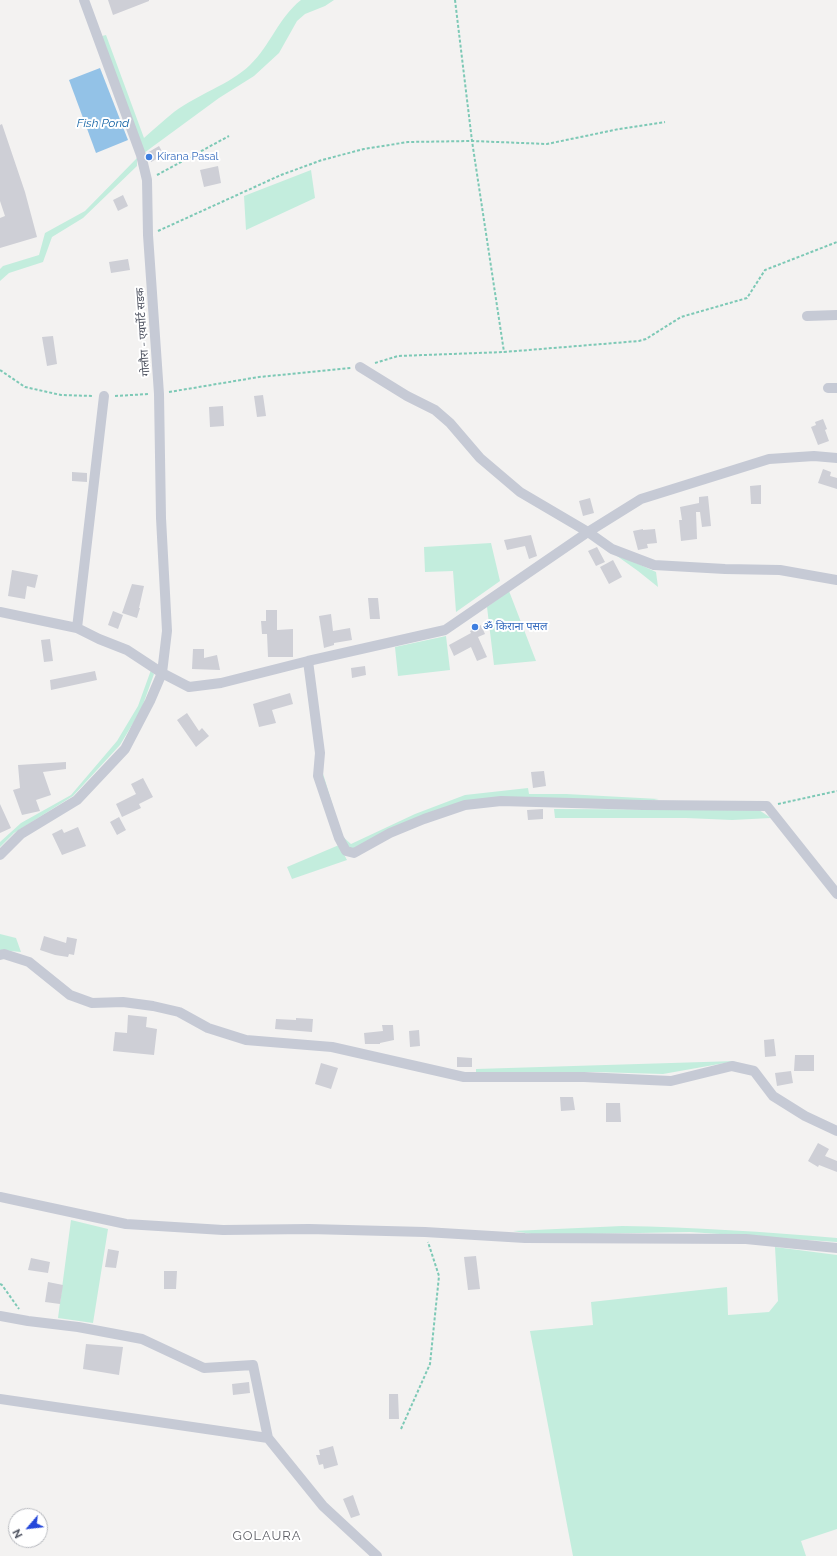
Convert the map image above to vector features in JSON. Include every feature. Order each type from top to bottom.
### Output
[{"type":"street","name":"गोलौरा - एयर्पोर्ट सडक","points":[[0,855],[21,834],[77,800],[125,749],[150,701],[162,673],[168,630],[161,518],[159,394],[148,235],[147,180],[141,155],[84,0]]},
{"type":"street","points":[[807,316],[837,315]]},
{"type":"street","points":[[360,367],[407,396],[435,410],[450,423],[480,458],[520,492],[588,532],[612,549],[654,565],[780,570],[837,580]]},
{"type":"street","points":[[77,628],[104,396]]},
{"type":"street","points":[[0,612],[77,628],[127,650],[162,673],[189,687],[221,684],[308,661],[445,630],[588,532],[641,500],[769,459],[814,456],[837,458]]},
{"type":"street","points":[[308,661],[320,753],[318,776],[339,838],[346,851],[354,853],[390,833],[424,819],[465,805],[501,801],[643,805],[767,806],[837,894]]},
{"type":"street","points":[[0,955],[4,954],[29,962],[70,995],[92,1003],[123,1002],[153,1006],[179,1012],[208,1028],[246,1040],[332,1047],[464,1077],[584,1077],[671,1081],[732,1066],[754,1071],[773,1096],[805,1116],[837,1131]]},
{"type":"street","points":[[0,1197],[126,1224],[223,1230],[309,1229],[425,1232],[525,1238],[746,1239],[837,1248]]},
{"type":"street","points":[[0,1316],[78,1327],[142,1339],[204,1368],[253,1365],[268,1438],[322,1506],[377,1556]]},
{"type":"street","points":[[0,1399],[268,1438]]},
{"type":"path","points":[[455,0],[472,141],[504,352]]},
{"type":"path","points":[[148,235],[282,175],[322,160],[364,149],[408,142],[472,141],[547,144],[619,129],[665,122]]},
{"type":"path","points":[[147,180],[229,136]]},
{"type":"path","points":[[0,370],[24,387],[61,395],[104,396],[159,394],[259,377],[360,367],[398,356],[504,352],[639,341],[646,339],[681,317],[747,298],[765,270],[837,242]]},
{"type":"path","points":[[767,806],[837,791]]},
{"type":"path","points":[[400,1429],[430,1364],[439,1276],[425,1232]]},
{"type":"path","points":[[0,1284],[28,1321]]},
{"type":"green space","points":[[301,0],[334,0],[325,6],[305,14],[297,21],[279,53],[254,76],[219,98],[144,153],[102,36],[106,35],[144,138],[174,112],[233,78],[250,65],[263,49],[280,23]]},
{"type":"green space","points":[[137,158],[137,166],[83,218],[52,237],[43,262],[9,273],[0,281],[0,269],[3,266],[39,255],[45,233],[85,211]]},
{"type":"green space","points":[[311,170],[315,198],[246,230],[244,196]]},
{"type":"green space","points":[[491,543],[500,581],[456,612],[453,571],[425,572],[424,547]]},
{"type":"green space","points":[[610,551],[656,572],[658,587],[638,571]]},
{"type":"green space","points":[[509,591],[536,661],[494,665],[487,607]]},
{"type":"green space","points":[[446,636],[450,670],[398,676],[395,647]]},
{"type":"green space","points":[[151,670],[154,674],[141,710],[120,745],[73,796],[14,833],[0,847],[0,842],[21,823],[71,795],[117,741],[138,706]]},
{"type":"green space","points":[[321,767],[337,820],[321,776]]},
{"type":"green space","points":[[528,788],[529,794],[566,794],[659,799],[644,802],[465,801],[354,849],[347,847],[343,837],[351,844],[415,814],[465,795]]},
{"type":"green space","points":[[554,809],[759,810],[771,818],[732,820],[686,818],[555,818]]},
{"type":"green space","points":[[339,845],[347,860],[292,879],[287,867]]},
{"type":"green space","points":[[0,934],[16,938],[21,952],[0,950]]},
{"type":"green space","points":[[736,1061],[663,1074],[595,1072],[476,1072],[476,1069]]},
{"type":"green space","points":[[71,1220],[108,1229],[93,1323],[58,1318]]},
{"type":"green space","points":[[622,1226],[703,1229],[837,1238],[837,1242],[690,1232],[538,1235],[513,1231]]},
{"type":"green space","points":[[775,1247],[837,1255],[837,1529],[801,1541],[806,1556],[573,1556],[530,1331],[593,1325],[591,1302],[727,1287],[728,1315],[769,1312],[778,1301]]},
{"type":"water","name":"Fish Pond","points":[[100,68],[128,140],[96,153],[69,80]]},
{"type":"building","points":[[108,0],[149,0],[149,1],[113,15]]},
{"type":"building","points":[[2,124],[25,192],[37,237],[0,248],[0,218],[5,216],[0,201],[0,125]]},
{"type":"building","points":[[159,146],[164,155],[151,162],[147,153]]},
{"type":"building","points":[[218,166],[221,183],[204,187],[200,170]]},
{"type":"building","points":[[123,195],[128,206],[118,211],[113,200]]},
{"type":"building","points":[[128,259],[130,270],[111,273],[109,262]]},
{"type":"building","points":[[53,336],[57,364],[47,366],[42,337]]},
{"type":"building","points":[[263,395],[266,416],[257,417],[254,396]]},
{"type":"building","points":[[223,406],[224,426],[210,427],[209,407]]},
{"type":"building","points":[[823,419],[827,429],[825,430],[829,441],[818,445],[811,427],[816,425],[815,422]]},
{"type":"building","points":[[823,469],[831,472],[830,476],[837,478],[837,489],[818,483]]},
{"type":"building","points":[[72,472],[87,473],[87,482],[72,481]]},
{"type":"building","points":[[761,485],[761,504],[751,504],[750,486]]},
{"type":"building","points":[[708,496],[711,526],[702,527],[700,512],[696,512],[697,539],[681,541],[679,520],[682,520],[680,507],[699,503],[699,497]]},
{"type":"building","points":[[590,498],[594,513],[583,516],[579,501]]},
{"type":"building","points":[[655,529],[657,543],[647,544],[648,548],[638,550],[633,531]]},
{"type":"building","points":[[531,535],[537,556],[529,559],[525,546],[507,550],[504,540]]},
{"type":"building","points":[[597,547],[605,562],[596,566],[588,551]]},
{"type":"building","points":[[613,560],[622,577],[609,584],[600,567]]},
{"type":"building","points":[[12,570],[38,575],[35,588],[27,586],[25,599],[8,596]]},
{"type":"building","points":[[132,584],[144,586],[137,618],[122,613]]},
{"type":"building","points":[[368,598],[378,598],[380,619],[370,619]]},
{"type":"building","points":[[266,610],[277,610],[277,630],[293,629],[293,657],[268,657],[267,634],[262,634],[261,621],[266,621]]},
{"type":"building","points":[[113,611],[123,615],[118,629],[108,625]]},
{"type":"building","points":[[331,614],[333,631],[350,628],[352,640],[334,643],[334,645],[324,648],[319,616]]},
{"type":"building","points":[[481,625],[485,634],[478,637],[487,657],[477,661],[471,647],[454,656],[449,645],[471,633],[470,631]]},
{"type":"building","points":[[50,639],[53,661],[44,662],[41,640]]},
{"type":"building","points":[[193,649],[204,649],[204,658],[217,655],[220,670],[192,669]]},
{"type":"building","points":[[365,666],[366,675],[352,678],[351,668]]},
{"type":"building","points":[[95,671],[97,680],[51,690],[50,680]]},
{"type":"building","points":[[290,693],[293,704],[272,710],[276,723],[259,727],[253,704]]},
{"type":"building","points":[[187,713],[199,731],[202,728],[209,736],[196,747],[177,720]]},
{"type":"building","points":[[66,762],[66,769],[43,772],[51,795],[36,800],[40,811],[22,815],[13,790],[20,788],[18,765]]},
{"type":"building","points":[[544,771],[546,786],[533,788],[531,772]]},
{"type":"building","points":[[143,778],[153,797],[139,804],[141,808],[122,817],[116,804],[136,794],[131,784]]},
{"type":"building","points":[[0,804],[11,828],[0,833]]},
{"type":"building","points":[[543,809],[543,819],[528,820],[527,810]]},
{"type":"building","points":[[119,817],[126,830],[117,835],[110,822]]},
{"type":"building","points":[[78,827],[86,846],[62,855],[52,834],[62,829],[64,833]]},
{"type":"building","points":[[44,936],[66,943],[67,937],[77,939],[74,955],[69,954],[68,957],[55,955],[40,950]]},
{"type":"building","points":[[128,1015],[147,1017],[146,1027],[157,1029],[154,1055],[113,1051],[115,1032],[127,1033]]},
{"type":"building","points":[[296,1018],[313,1019],[312,1032],[275,1029],[276,1019],[296,1020]]},
{"type":"building","points":[[382,1025],[393,1025],[394,1040],[380,1044],[365,1044],[364,1033],[383,1031]]},
{"type":"building","points":[[419,1030],[420,1046],[410,1047],[409,1031]]},
{"type":"building","points":[[774,1039],[776,1056],[765,1057],[764,1040]]},
{"type":"building","points":[[795,1055],[814,1055],[814,1071],[794,1071]]},
{"type":"building","points":[[457,1057],[472,1058],[472,1067],[457,1067]]},
{"type":"building","points":[[321,1063],[338,1068],[331,1089],[315,1084]]},
{"type":"building","points":[[791,1071],[793,1083],[777,1086],[775,1073]]},
{"type":"building","points":[[560,1097],[573,1097],[575,1110],[561,1111]]},
{"type":"building","points":[[606,1103],[620,1103],[621,1122],[606,1122]]},
{"type":"building","points":[[818,1143],[829,1149],[825,1156],[837,1161],[837,1172],[819,1165],[818,1167],[808,1161]]},
{"type":"building","points":[[108,1249],[119,1251],[116,1268],[105,1267]]},
{"type":"building","points":[[476,1256],[480,1289],[468,1290],[464,1257]]},
{"type":"building","points":[[31,1258],[50,1262],[48,1273],[28,1270]]},
{"type":"building","points":[[164,1271],[177,1271],[176,1289],[164,1289]]},
{"type":"building","points":[[48,1282],[63,1285],[60,1304],[45,1302]]},
{"type":"building","points":[[86,1344],[123,1347],[119,1375],[83,1369]]},
{"type":"building","points":[[249,1382],[250,1393],[233,1395],[232,1384]]},
{"type":"building","points":[[389,1394],[398,1394],[399,1419],[389,1419]]},
{"type":"building","points":[[333,1446],[338,1465],[324,1469],[323,1464],[319,1465],[316,1455],[320,1455],[319,1450]]},
{"type":"building","points":[[353,1495],[360,1515],[351,1518],[343,1499]]},
{"type":"place","name":"Kirana Pasal","points":[[149,157]]},
{"type":"place","name":"ॐ किराना पसल","points":[[475,627]]},
{"type":"district","name":"GOLAURA","points":[[267,1536]]}]
